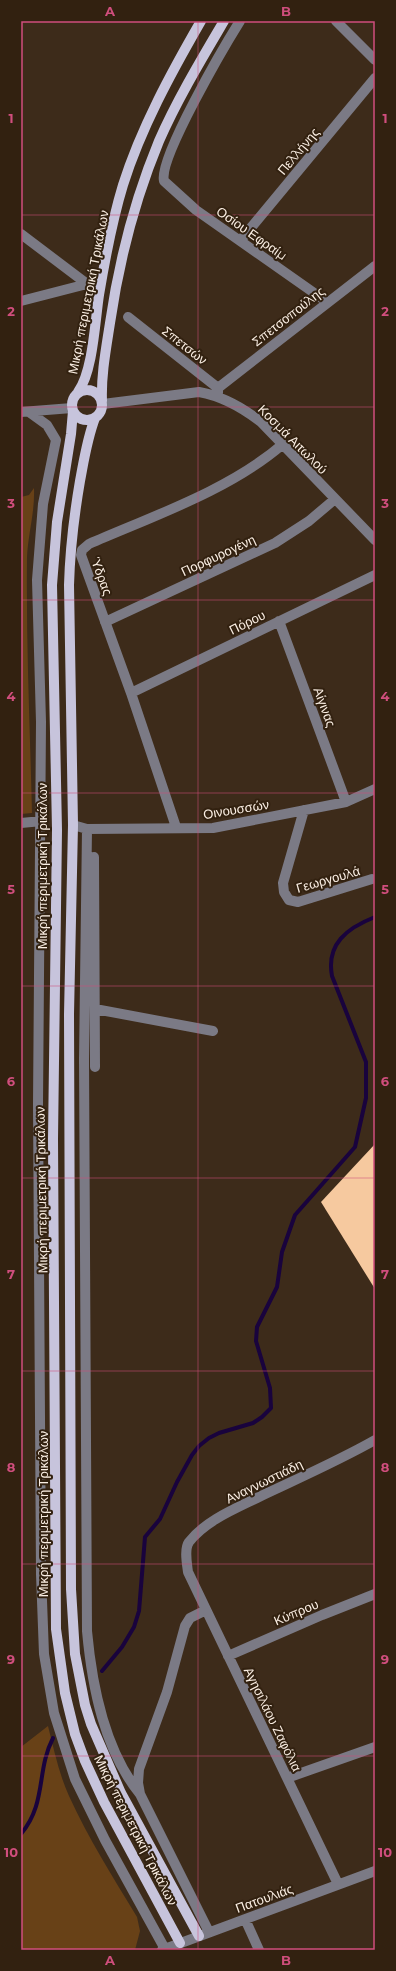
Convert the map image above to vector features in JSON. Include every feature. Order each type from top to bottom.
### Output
[{"type":"main road","name":"Μικρή περιμετρική Τρικάλων","points":[[180,1943],[107,1808],[85,1761],[75,1734],[66,1698],[56,1629],[53,1116],[57,830],[52,585],[57,522],[71,434],[73,399],[83,384],[87,373],[105,258],[123,186],[140,141],[163,91],[201,21]]},
{"type":"main road","name":"Μικρή περιμετρική Τρικάλων","points":[[199,1936],[121,1793],[97,1741],[85,1705],[75,1654],[71,1589],[69,1037],[73,825],[69,634],[70,552],[86,446],[95,418],[101,411],[103,370],[113,304],[131,222],[160,140],[202,59],[224,21]]},
{"type":"main road","name":"Μικρή περιμετρική Τρικάλων","points":[[78,392],[86,389],[93,390],[98,394],[102,403]]},
{"type":"main road","points":[[73,410],[79,418],[84,420],[95,418]]},
{"type":"street","name":"Οσίου Εφραίμ","points":[[240,21],[206,81],[182,129],[166,166],[163,178],[164,181],[196,210],[327,302]]},
{"type":"street","points":[[336,21],[375,60]]},
{"type":"street","name":"Πελλήνης","points":[[240,241],[375,78]]},
{"type":"street","points":[[21,234],[99,293]]},
{"type":"street","name":"Σπετσοπούλης","points":[[218,393],[327,302],[375,266]]},
{"type":"street","points":[[21,300],[87,284]]},
{"type":"street","name":"Σπετσών","points":[[128,317],[218,393]]},
{"type":"street","name":"Κοσμά Αιτωλού","points":[[102,403],[199,392],[218,393],[250,414],[283,444],[334,499],[375,540]]},
{"type":"street","points":[[25,412],[73,410]]},
{"type":"street","points":[[25,412],[47,426],[56,440],[43,504],[38,565],[42,821],[38,1104],[41,1574],[44,1662],[57,1722],[78,1785],[105,1840],[163,1949]]},
{"type":"street","name":"Ύδρας","points":[[176,827],[131,693],[81,555],[82,550],[89,544],[233,479],[266,459],[283,444]]},
{"type":"street","name":"Πορφυρογένη","points":[[105,622],[275,543],[303,526],[334,499]]},
{"type":"street","name":"Πόρου","points":[[131,693],[375,575]]},
{"type":"street","name":"Αίγινας","points":[[279,622],[346,802]]},
{"type":"street","name":"Οινουσσών","points":[[73,825],[90,829],[176,827],[212,828],[346,802],[375,789]]},
{"type":"street","name":"Γεωργουλά","points":[[304,810],[284,883],[286,896],[289,900],[298,902],[372,879]]},
{"type":"street","points":[[21,823],[42,821]]},
{"type":"street","points":[[90,829],[95,1009],[95,1067]]},
{"type":"street","points":[[90,829],[84,1059],[87,1630],[93,1675],[103,1718],[123,1766],[130,1780],[140,1794],[209,1932]]},
{"type":"street","points":[[95,1009],[213,1031]]},
{"type":"street","name":"Αναγνωστιάδη","points":[[187,1564],[188,1543],[203,1528],[235,1509],[320,1469],[375,1440]]},
{"type":"street","name":"Αγησιλάου Ζαφόλια","points":[[187,1564],[188,1572],[338,1884]]},
{"type":"street","name":"Κύπρου","points":[[228,1656],[315,1618],[375,1594]]},
{"type":"street","points":[[140,1794],[138,1783],[139,1769],[162,1710],[185,1626],[190,1618],[206,1610]]},
{"type":"street","points":[[287,1778],[375,1747]]},
{"type":"street","name":"Πατουλιάς","points":[[163,1949],[338,1884],[375,1872]]},
{"type":"street","points":[[245,1919],[259,1950]]},
{"type":"shaded area","points":[[34,488],[27,558],[32,813],[21,814],[21,497],[29,495]]},
{"type":"shaded area","points":[[48,1726],[65,1788],[76,1812],[137,1917],[140,1931],[135,1950],[21,1950],[21,1747]]},
{"type":"building","points":[[375,1144],[375,1289],[321,1202]]},
{"type":"waterway","points":[[102,1671],[122,1647],[134,1627],[139,1611],[145,1537],[160,1519],[177,1482],[192,1455],[199,1446],[209,1438],[219,1433],[253,1423],[271,1408],[270,1388],[256,1341],[257,1327],[277,1287],[282,1252],[295,1215],[355,1147],[366,1098],[366,1062],[332,976],[332,955],[336,946],[348,932],[356,926],[375,917]]},
{"type":"waterway","points":[[21,1834],[35,1811],[44,1763],[53,1738]]}]
